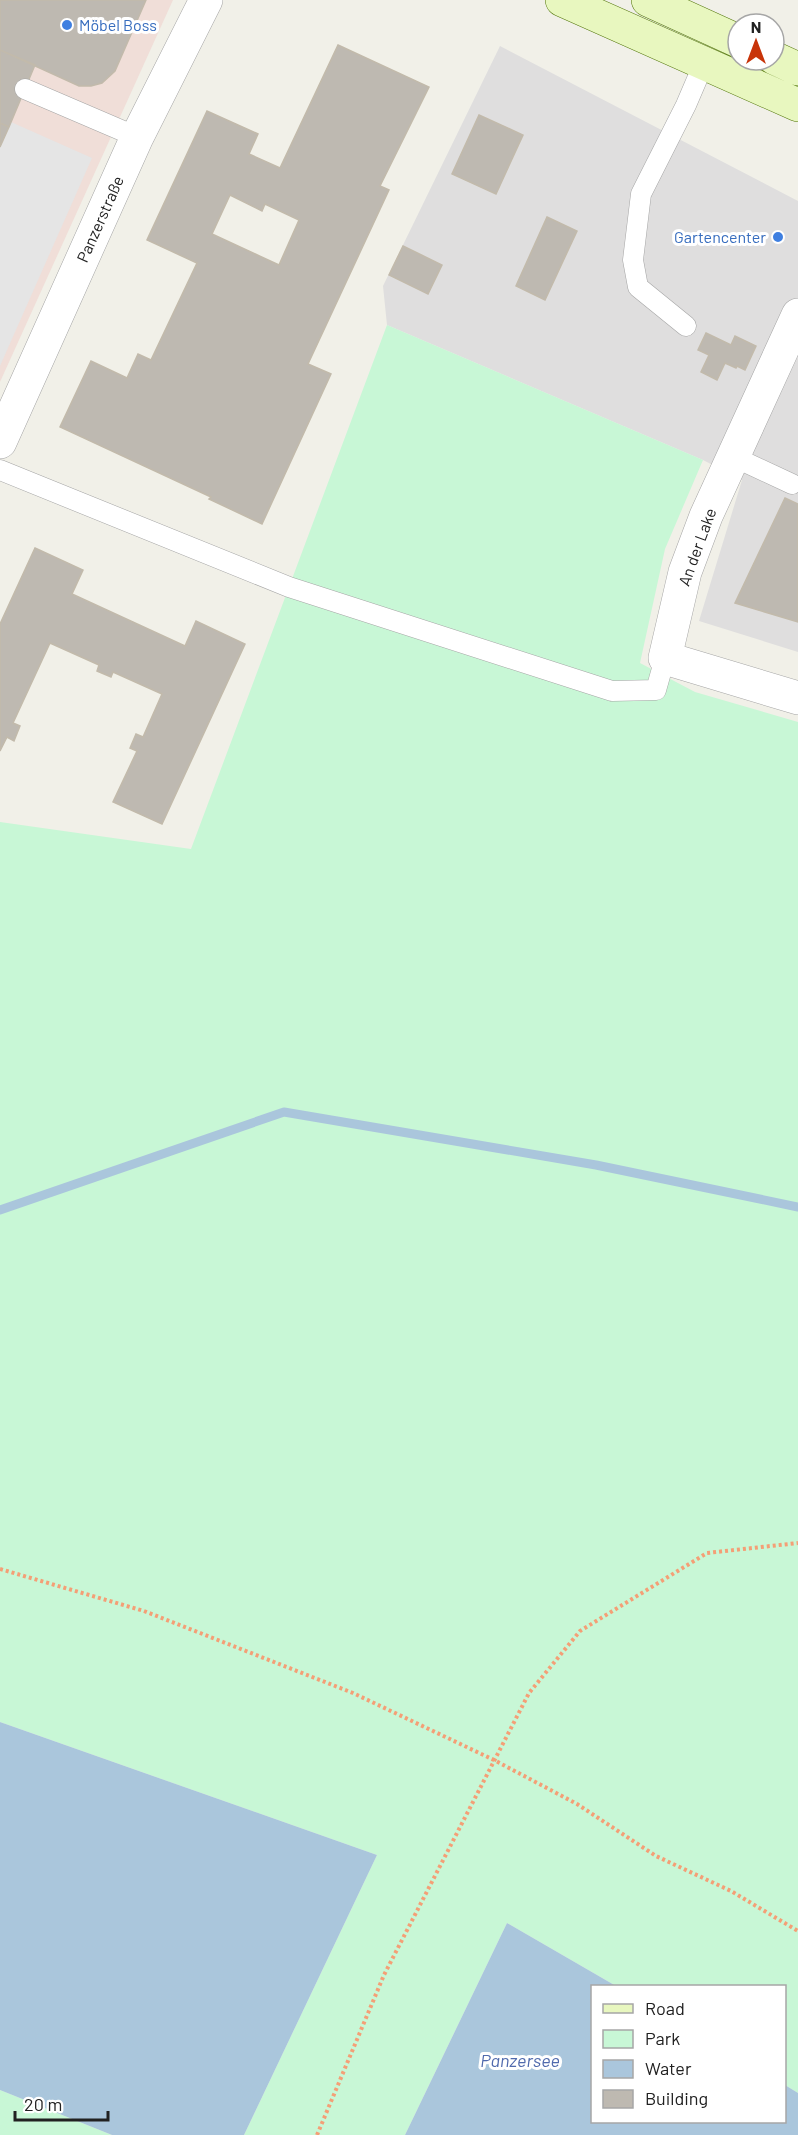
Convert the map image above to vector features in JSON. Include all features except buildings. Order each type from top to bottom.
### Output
[{"type":"main road","points":[[562,0],[798,105]]},
{"type":"main road","points":[[661,3],[726,35]]},
{"type":"street","name":"Panzerstraße","points":[[0,442],[137,137],[206,0]]},
{"type":"street","name":"An der Lake","points":[[665,658],[685,572],[706,516],[798,315]]},
{"type":"street","points":[[665,658],[798,698]]},
{"type":"lane","points":[[686,326],[638,288],[633,260],[641,194],[686,105],[704,63]]},
{"type":"lane","points":[[25,89],[137,137]]},
{"type":"lane","points":[[734,457],[792,484]]},
{"type":"lane","points":[[0,470],[289,587],[612,691],[657,690],[665,658]]},
{"type":"path","points":[[317,2135],[384,1975],[494,1760],[529,1693],[579,1631],[707,1553],[798,1543]]},
{"type":"path","points":[[0,1569],[144,1611],[353,1693],[494,1760],[577,1804],[656,1856],[731,1891],[798,1931]]},
{"type":"shaded area","points":[[0,0],[173,0],[0,382]]},
{"type":"shaded area","points":[[500,46],[798,201],[798,652],[699,621],[742,480],[703,460],[387,325],[383,286]]},
{"type":"shaded area","points":[[11,122],[92,158],[0,366],[0,147]]},
{"type":"green space","points":[[387,325],[703,460],[665,549],[640,663],[695,692],[798,722],[798,2093],[786,2086],[786,1985],[614,1985],[507,1923],[405,2135],[244,2135],[377,1855],[0,1722],[0,822],[191,849]]},
{"type":"green space","points":[[0,2090],[112,2135],[0,2135]]},
{"type":"water","points":[[0,1722],[377,1855],[244,2135],[112,2135],[0,2090]]},
{"type":"water","name":"Panzersee","points":[[507,1923],[614,1985],[591,1985],[591,2123],[786,2123],[786,2086],[798,2093],[798,2135],[405,2135]]},
{"type":"waterway","points":[[0,1210],[284,1112],[596,1165],[798,1207]]},
{"type":"place","name":"Möbel Boss","points":[[67,25]]},
{"type":"place","name":"Gartencenter","points":[[778,237]]}]
